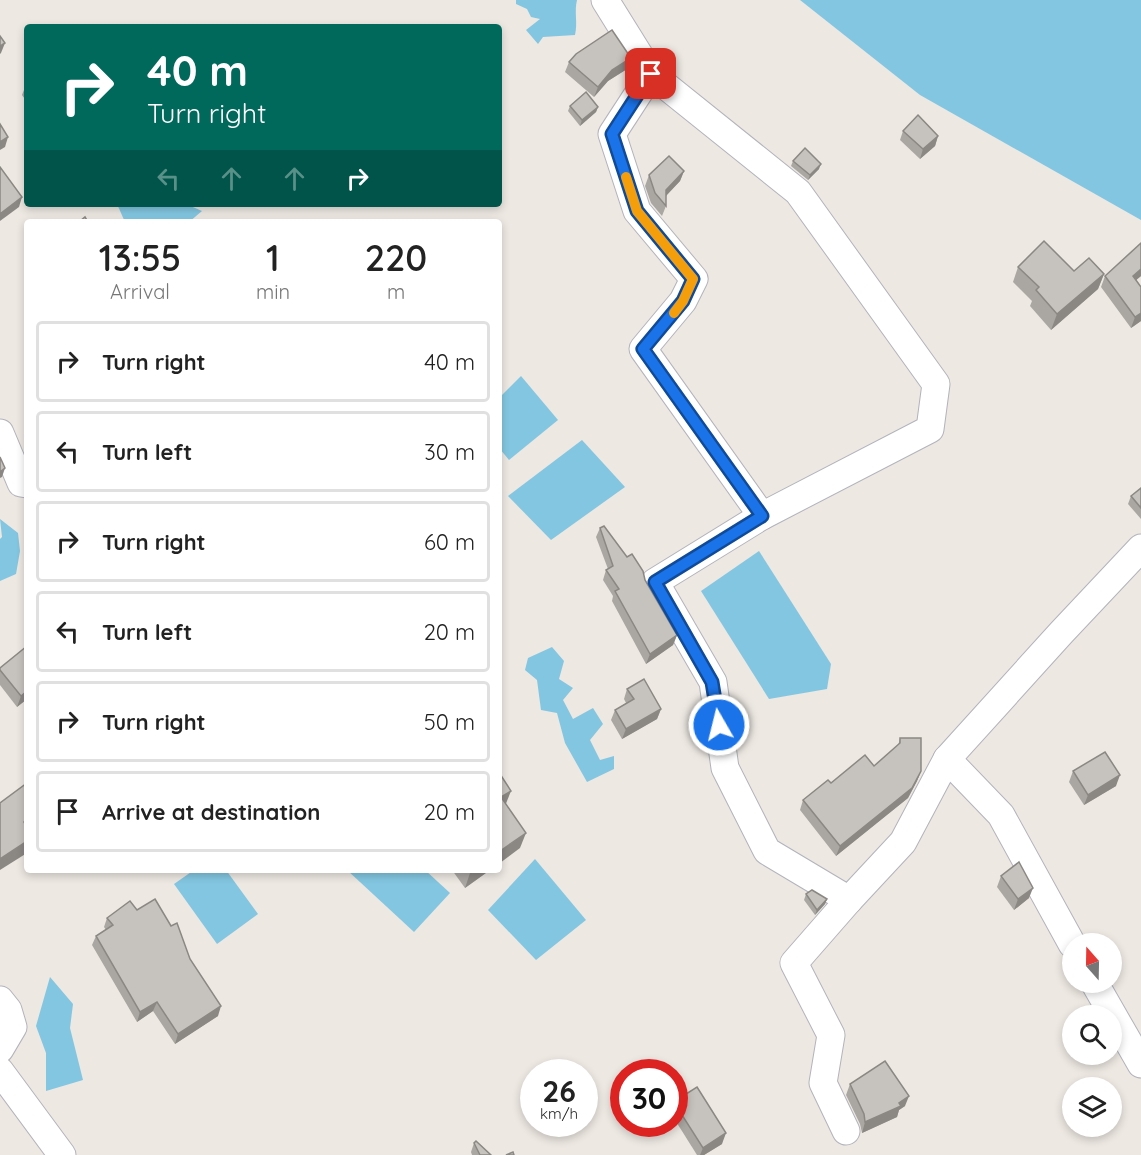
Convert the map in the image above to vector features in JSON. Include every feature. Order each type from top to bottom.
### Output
[{"type":"street","points":[[605,0],[651,74],[798,192],[936,384],[930,429],[762,516],[655,582],[712,682],[725,768],[767,851],[849,900]]},
{"type":"street","points":[[651,74],[612,134],[637,211],[693,279],[683,301],[643,349],[762,516]]},
{"type":"street","points":[[0,433],[21,483],[24,484]]},
{"type":"street","points":[[846,1131],[823,1083],[831,1035],[794,963],[903,842],[947,759],[1141,548]]},
{"type":"street","points":[[947,759],[1000,815],[1066,933]]},
{"type":"street","points":[[1100,993],[1141,1064]]},
{"type":"street","points":[[0,1000],[8,1010],[13,1027],[0,1049]]},
{"type":"street","points":[[0,1071],[62,1155]]},
{"type":"water","points":[[516,0],[577,0],[575,35],[543,37],[538,44],[526,30],[540,19],[531,17],[527,9],[516,4]]},
{"type":"water","points":[[800,0],[1141,0],[1141,220],[920,95]]},
{"type":"water","points":[[118,207],[193,207],[202,211],[193,219],[124,219]]},
{"type":"water","points":[[521,376],[558,420],[509,460],[502,451],[502,395]]},
{"type":"water","points":[[582,440],[625,487],[551,540],[508,496]]},
{"type":"water","points":[[0,519],[18,533],[20,551],[16,574],[0,581],[0,539],[2,537]]},
{"type":"water","points":[[759,551],[831,664],[827,689],[769,699],[701,591]]},
{"type":"water","points":[[552,647],[564,661],[559,679],[573,688],[563,700],[573,719],[593,708],[603,724],[590,740],[600,760],[614,756],[614,769],[587,782],[565,743],[557,713],[541,710],[537,680],[525,670],[528,658]]},
{"type":"water","points":[[535,859],[586,920],[536,960],[488,910]]},
{"type":"water","points":[[190,873],[228,873],[258,914],[217,944],[174,884]]},
{"type":"water","points":[[350,873],[428,873],[450,893],[414,932]]},
{"type":"water","points":[[50,977],[73,1004],[70,1028],[83,1080],[46,1091],[46,1053],[36,1026]]},
{"type":"building","points":[[612,30],[631,58],[612,70],[598,87],[569,62],[576,54]]},
{"type":"building","points":[[0,36],[5,43],[0,46]]},
{"type":"building","points":[[586,92],[598,107],[582,120],[570,106]]},
{"type":"building","points":[[918,115],[938,136],[923,149],[903,131]]},
{"type":"building","points":[[0,124],[8,137],[0,142]]},
{"type":"building","points":[[805,148],[821,164],[810,175],[793,161]]},
{"type":"building","points":[[669,156],[684,171],[666,190],[666,206],[655,193],[649,175]]},
{"type":"building","points":[[0,167],[22,197],[0,214]]},
{"type":"building","points":[[1044,241],[1074,271],[1089,258],[1104,274],[1057,314],[1036,290],[1039,287],[1018,267]]},
{"type":"building","points":[[1141,243],[1141,269],[1133,276],[1141,287],[1141,313],[1135,317],[1105,276]]},
{"type":"building","points":[[0,457],[5,468],[0,472]]},
{"type":"building","points":[[1141,488],[1141,508],[1131,496]]},
{"type":"building","points":[[604,526],[627,557],[632,554],[677,635],[650,654],[615,591],[619,589],[606,570],[613,566],[600,528]]},
{"type":"building","points":[[24,648],[24,694],[21,696],[0,668]]},
{"type":"building","points":[[644,679],[661,709],[626,729],[615,710],[634,699],[627,689]]},
{"type":"building","points":[[900,738],[921,738],[921,771],[912,788],[840,846],[803,800],[828,780],[831,783],[865,755],[874,766],[900,743]]},
{"type":"building","points":[[1105,752],[1120,775],[1088,795],[1073,771]]},
{"type":"building","points":[[502,777],[511,791],[502,796]]},
{"type":"building","points":[[24,785],[24,843],[0,859],[0,803]]},
{"type":"building","points":[[502,798],[526,833],[502,850]]},
{"type":"building","points":[[1019,862],[1033,888],[1018,899],[1001,876]]},
{"type":"building","points":[[812,890],[827,899],[817,910],[806,894]]},
{"type":"building","points":[[155,899],[171,926],[177,923],[190,959],[221,1006],[178,1034],[157,1002],[140,1012],[96,936],[113,925],[107,918],[130,901],[137,910]]},
{"type":"building","points":[[885,1061],[909,1096],[899,1103],[901,1106],[865,1122],[864,1114],[850,1084]]},
{"type":"building","points":[[697,1087],[726,1133],[703,1148],[688,1124],[688,1093]]},
{"type":"building","points":[[476,1141],[491,1155],[480,1155],[474,1143]]},
{"type":"slow traffic","points":[[626,177],[637,211],[693,279],[683,301],[674,313]]},
{"type":"route","points":[[651,74],[612,134],[637,211],[693,279],[683,301],[643,349],[762,516],[655,582],[712,682],[719,725]]}]
